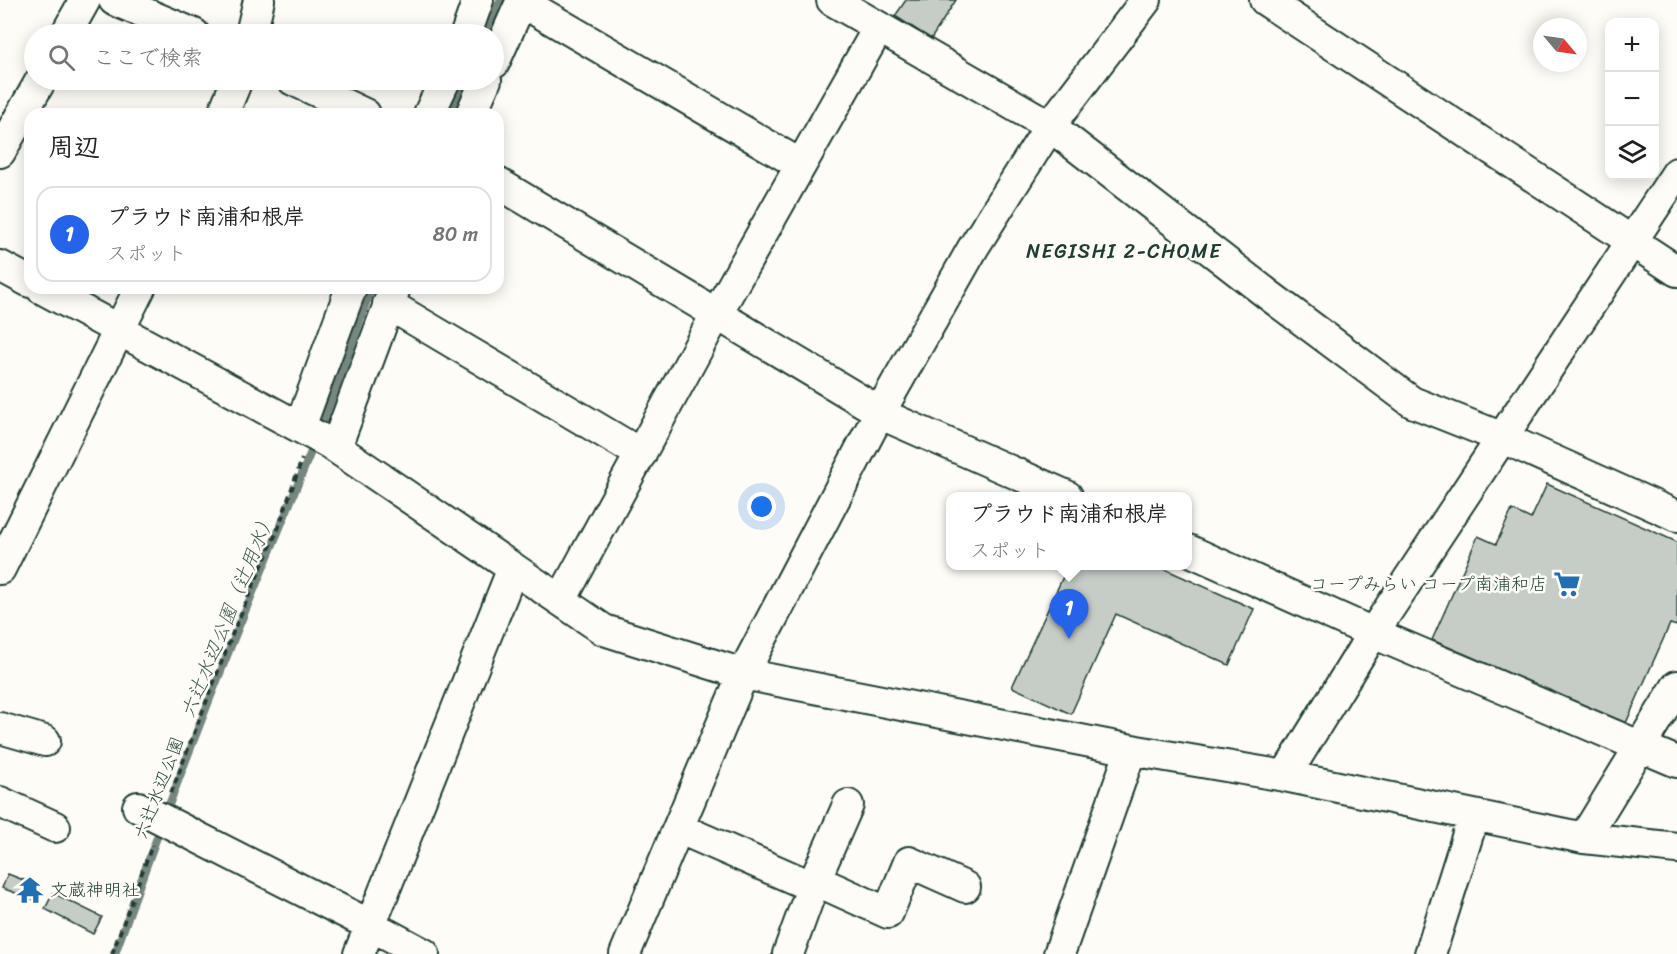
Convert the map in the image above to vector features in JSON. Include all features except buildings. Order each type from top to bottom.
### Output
[{"type":"street","points":[[114,0],[170,24]]},
{"type":"street","points":[[253,24],[259,0]]},
{"type":"street","points":[[470,24],[478,0]]},
{"type":"street","points":[[832,0],[1050,126],[1270,296],[1412,402],[1503,438],[1677,516]]},
{"type":"street","points":[[625,954],[743,674],[880,412],[973,248],[1050,126],[1146,0]]},
{"type":"street","points":[[1265,0],[1677,271]]},
{"type":"street","points":[[504,41],[522,1],[801,165]]},
{"type":"street","points":[[561,600],[717,313],[879,27]]},
{"type":"street","points":[[25,108],[35,90]]},
{"type":"street","points":[[225,108],[233,90]]},
{"type":"street","points":[[314,90],[352,108]]},
{"type":"street","points":[[432,108],[440,90]]},
{"type":"street","points":[[474,108],[482,90]]},
{"type":"street","points":[[0,152],[24,110]]},
{"type":"street","points":[[1285,776],[1373,633],[1677,173]]},
{"type":"street","points":[[504,187],[880,412],[1058,492]]},
{"type":"street","points":[[0,266],[24,279]]},
{"type":"street","points":[[52,294],[317,436],[604,630],[743,674],[1131,750],[1285,776],[1584,838],[1677,848]]},
{"type":"street","points":[[0,569],[137,294]]},
{"type":"street","points":[[317,436],[350,294]]},
{"type":"street","points":[[317,436],[392,296],[641,454]]},
{"type":"street","points":[[1192,552],[1373,633],[1677,762]]},
{"type":"street","points":[[359,954],[513,568]]},
{"type":"street","points":[[1584,838],[1677,686]]},
{"type":"street","points":[[0,728],[45,741]]},
{"type":"street","points":[[1059,954],[1131,750]]},
{"type":"street","points":[[0,802],[55,827]]},
{"type":"street","points":[[788,954],[814,883],[849,805]]},
{"type":"street","points":[[149,813],[424,954]]},
{"type":"street","points":[[1430,954],[1474,815]]},
{"type":"street","points":[[678,828],[888,913],[909,862],[965,887]]},
{"type":"path","name":"六辻水辺公園","points":[[112,954],[149,813],[278,530],[307,445],[317,436]]},
{"type":"waterway","name":"六辻水辺公園（辻用水）","points":[[492,24],[500,0]]},
{"type":"waterway","name":"六辻水辺公園（辻用水）","points":[[454,108],[463,90]]},
{"type":"waterway","name":"六辻水辺公園（辻用水）","points":[[115,954],[190,751],[324,418],[369,294]]},
{"type":"place","name":"コープみらい コープ南浦和店","points":[[1567,584]]},
{"type":"place","name":"プラウド南浦和根岸","points":[[1069,639]]},
{"type":"place","name":"文蔵神明社","points":[[30,890]]},
{"type":"district","name":"NEGISHI 2-CHOME","points":[[1124,251]]}]
